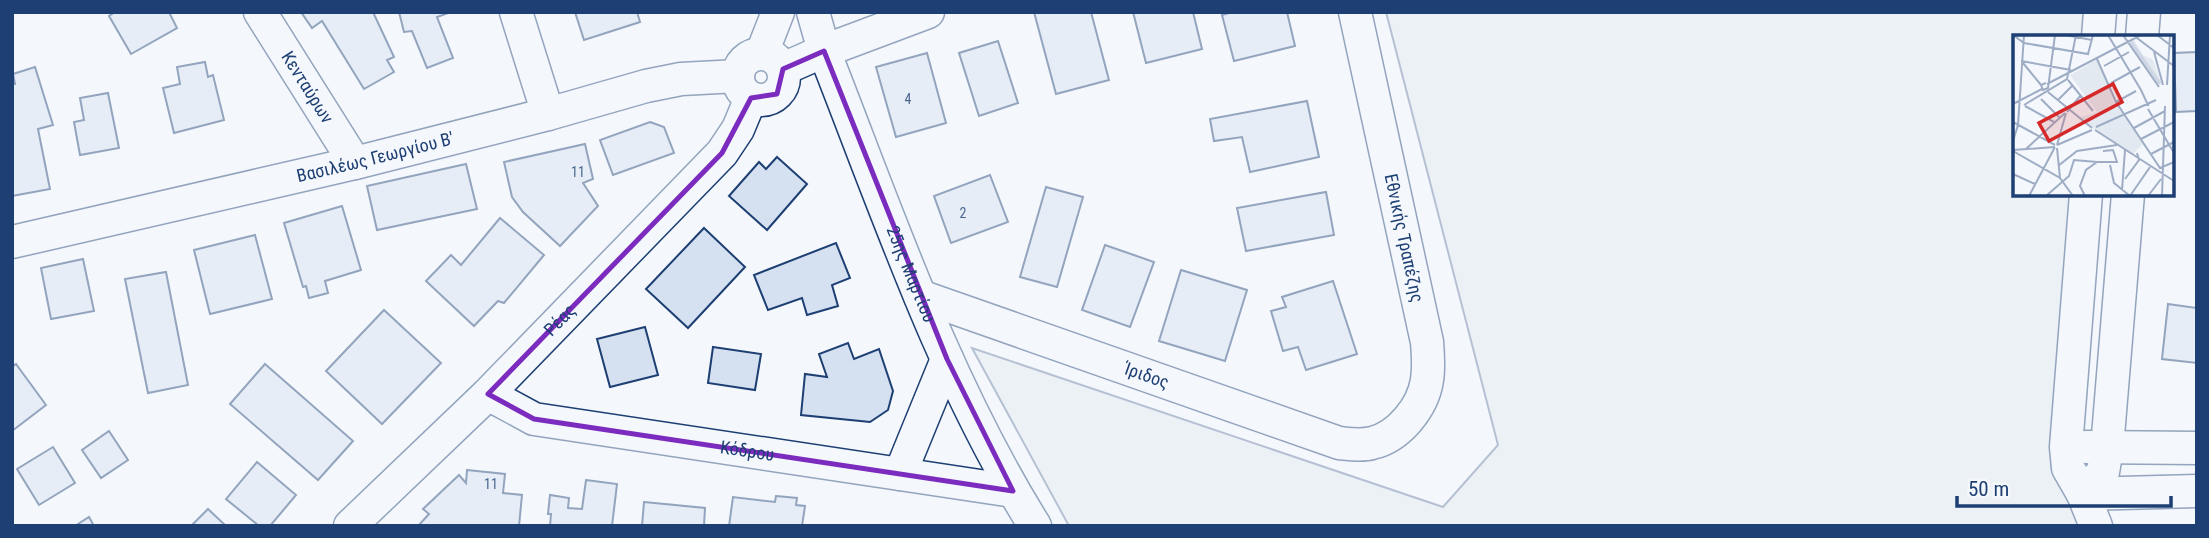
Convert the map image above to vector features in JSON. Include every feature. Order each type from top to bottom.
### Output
[{"type":"street","name":"Κενταύρων","points":[[260,12],[355,163]]},
{"type":"street","points":[[516,12],[548,114]]},
{"type":"street","points":[[778,12],[773,61],[785,78],[783,87],[777,94],[760,100],[744,87],[745,59],[773,61],[824,51],[928,12]]},
{"type":"street","name":"25ης Μαρτίου","points":[[813,12],[824,51],[947,359],[1013,491],[1035,526]]},
{"type":"street","name":"Εθνικής Τραπέζης","points":[[1355,12],[1427,342],[1428,366],[1424,394],[1414,413],[1399,428],[1373,443]]},
{"type":"street","points":[[2098,35],[2100,12]]},
{"type":"street","points":[[2142,35],[2144,12]]},
{"type":"street","name":"Βασιλέως Γεωργίου Β'","points":[[12,242],[355,163],[646,86],[681,79],[744,87]]},
{"type":"street","name":"Ρέας","points":[[350,526],[488,394],[722,153],[738,129],[744,87]]},
{"type":"street","points":[[2087,196],[2066,447],[2068,468],[2083,494],[2096,526]]},
{"type":"street","points":[[2083,494],[2103,471],[2107,448],[2128,196]]},
{"type":"street","name":"Ίριδος","points":[[920,296],[1339,443],[1373,443]]},
{"type":"street","points":[[900,474],[947,359]]},
{"type":"street","name":"Κόδρου","points":[[488,394],[534,419],[1013,491]]},
{"type":"street","points":[[2066,447],[2197,449]]},
{"type":"street","points":[[2083,494],[2197,491]]},
{"type":"highlighted area","points":[[824,51],[947,359],[1013,491],[534,419],[488,394],[722,153],[751,98],[777,94],[783,69]]},
{"type":"shaded area","points":[[1386,12],[2088,12],[2086,35],[2013,35],[2013,196],[2075,196],[2079,526],[1069,526],[972,348],[1443,507],[1498,445]]},
{"type":"building","points":[[115,12],[169,12],[177,28],[131,54],[109,16]]},
{"type":"building","points":[[301,12],[373,12],[394,57],[387,60],[394,72],[364,89],[322,21],[312,28]]},
{"type":"building","points":[[399,12],[451,12],[437,17],[453,58],[427,68],[412,31],[404,32]]},
{"type":"building","points":[[575,12],[637,12],[640,22],[584,40]]},
{"type":"building","points":[[1034,12],[1091,12],[1109,80],[1056,94]]},
{"type":"building","points":[[1133,12],[1193,12],[1202,49],[1146,63]]},
{"type":"building","points":[[1233,12],[1287,12],[1295,46],[1234,61],[1222,15]]},
{"type":"building","points":[[998,41],[1018,103],[979,116],[959,53]]},
{"type":"building","points":[[2197,52],[2197,111],[2176,112],[2174,53]]},
{"type":"building","points":[[927,53],[946,123],[896,137],[876,67]]},
{"type":"building","points":[[205,62],[208,77],[213,75],[224,120],[174,133],[163,88],[180,84],[177,67]]},
{"type":"building","points":[[35,67],[53,125],[38,129],[50,189],[12,196],[13,74]]},
{"type":"building","points":[[108,93],[119,148],[80,155],[74,122],[84,120],[80,98]]},
{"type":"building","points":[[1307,101],[1319,157],[1250,172],[1242,137],[1214,141],[1210,119]]},
{"type":"building","points":[[650,122],[664,127],[674,153],[613,175],[600,140]]},
{"type":"building","points":[[585,144],[593,179],[583,183],[598,206],[560,246],[523,212],[512,197],[504,162]]},
{"type":"building","points":[[777,157],[807,184],[767,230],[729,196],[759,162],[766,169]]},
{"type":"building","points":[[466,164],[477,209],[377,230],[367,186]]},
{"type":"building","points":[[990,175],[1008,222],[951,243],[934,196]]},
{"type":"building","points":[[1046,187],[1083,197],[1057,287],[1020,277]]},
{"type":"building","points":[[1326,192],[1334,235],[1246,251],[1237,208]]},
{"type":"building","points":[[342,206],[361,270],[325,281],[328,293],[309,298],[306,286],[303,287],[284,223]]},
{"type":"building","points":[[500,218],[544,255],[504,303],[498,301],[474,326],[426,281],[451,255],[461,265]]},
{"type":"building","points":[[704,228],[745,267],[688,328],[646,289]]},
{"type":"building","points":[[255,235],[272,299],[210,314],[194,250]]},
{"type":"building","points":[[836,243],[850,278],[832,285],[838,306],[807,315],[802,298],[768,310],[754,275]]},
{"type":"building","points":[[1105,245],[1154,262],[1130,327],[1082,310]]},
{"type":"building","points":[[83,259],[94,311],[51,319],[41,268]]},
{"type":"building","points":[[1181,270],[1247,290],[1225,361],[1159,341]]},
{"type":"building","points":[[166,272],[188,385],[148,393],[125,279]]},
{"type":"building","points":[[1333,281],[1357,354],[1306,370],[1298,347],[1283,351],[1271,311],[1286,307],[1282,297]]},
{"type":"building","points":[[2168,304],[2197,308],[2197,363],[2162,359]]},
{"type":"building","points":[[384,310],[441,363],[382,424],[326,371]]},
{"type":"building","points":[[645,327],[658,375],[610,387],[597,339]]},
{"type":"building","points":[[848,343],[854,359],[879,349],[893,391],[888,410],[870,422],[801,415],[805,374],[827,377],[819,354]]},
{"type":"building","points":[[713,347],[761,354],[755,390],[708,383]]},
{"type":"building","points":[[16,364],[46,405],[12,431],[12,367]]},
{"type":"building","points":[[265,364],[353,441],[318,480],[230,404]]},
{"type":"building","points":[[109,431],[128,460],[101,478],[82,450]]},
{"type":"building","points":[[53,447],[75,483],[39,505],[17,469]]},
{"type":"building","points":[[257,462],[296,495],[270,526],[259,526],[226,499]]},
{"type":"building","points":[[467,470],[505,474],[503,493],[522,495],[519,526],[418,526],[429,514],[423,509],[459,475],[466,483]]},
{"type":"building","points":[[586,480],[617,484],[612,526],[550,526],[550,495],[569,498],[568,508],[582,509]]},
{"type":"building","points":[[776,496],[797,498],[796,505],[805,506],[802,526],[729,526],[733,497],[775,502]]},
{"type":"building","points":[[644,502],[705,508],[704,526],[642,526]]},
{"type":"building","points":[[208,509],[226,526],[191,526]]},
{"type":"building","points":[[89,517],[94,526],[75,526]]}]
